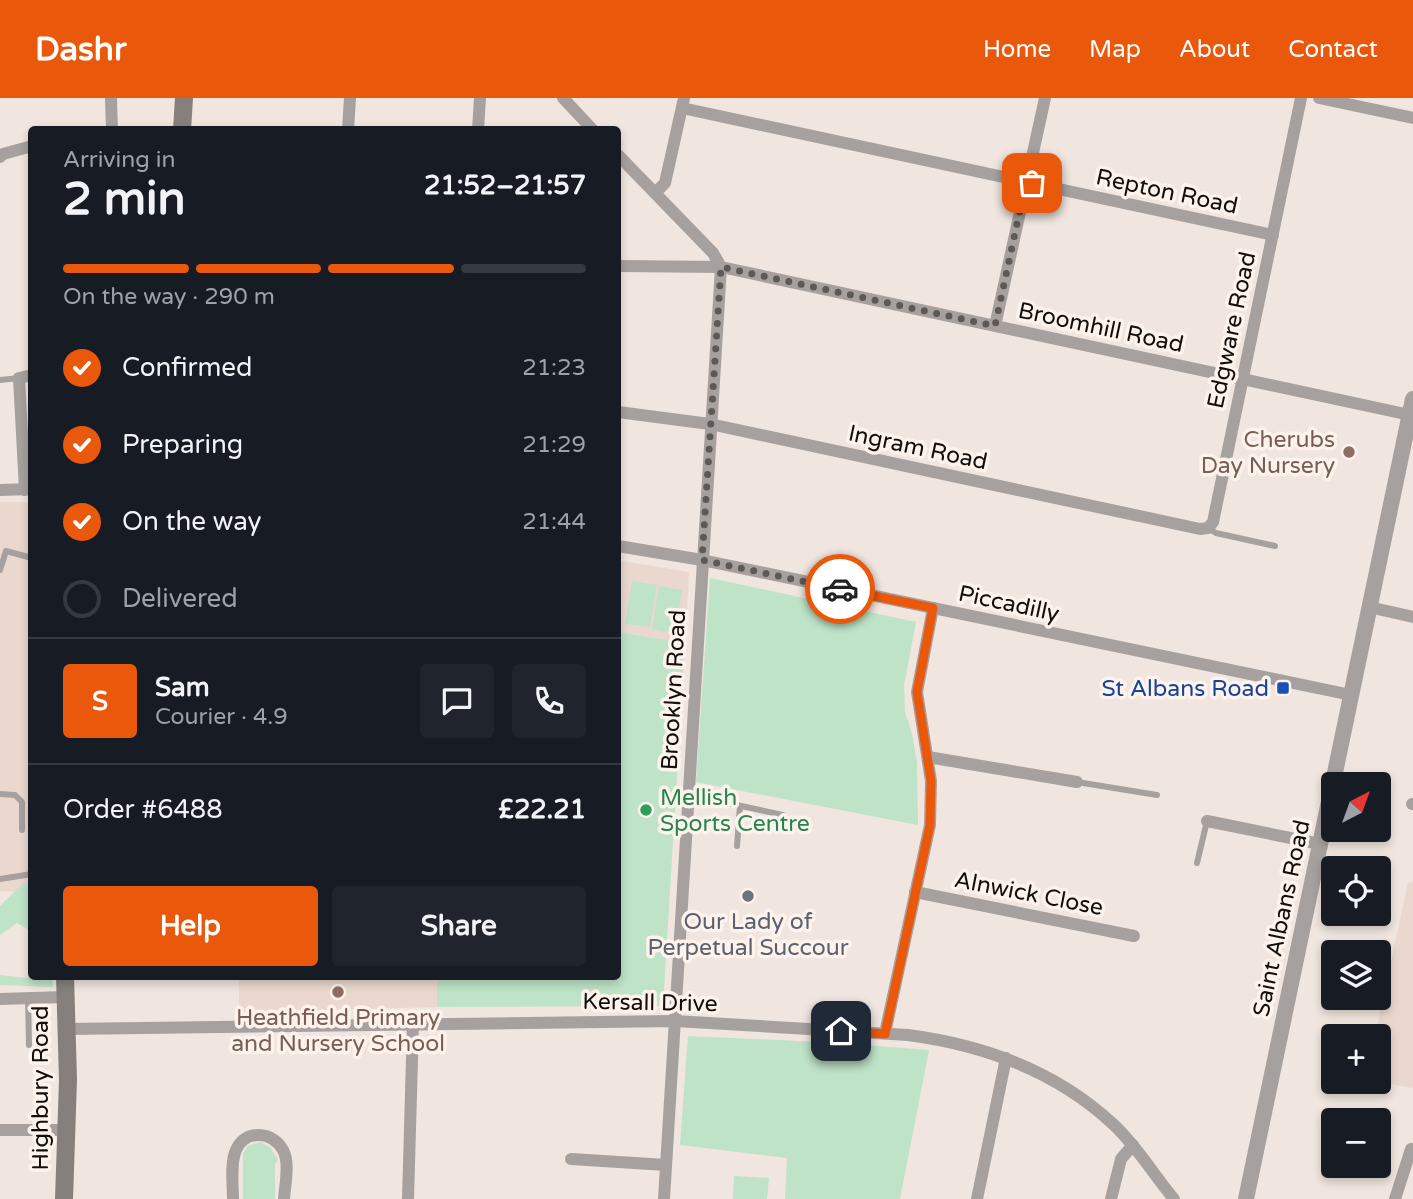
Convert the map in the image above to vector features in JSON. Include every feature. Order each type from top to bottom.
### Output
[{"type":"main road","points":[[182,126],[184,98]]},
{"type":"main road","name":"Highbury Road","points":[[64,1199],[68,1080],[65,980]]},
{"type":"street","points":[[111,98],[112,126]]},
{"type":"street","points":[[348,126],[350,98]]},
{"type":"street","points":[[478,126],[480,98]]},
{"type":"street","points":[[563,98],[589,126]]},
{"type":"street","points":[[995,326],[1045,98]]},
{"type":"street","name":"Edgware Road","points":[[1208,528],[1213,522],[1301,98]]},
{"type":"street","points":[[1318,98],[1413,118]]},
{"type":"street","points":[[655,193],[665,183],[683,103]]},
{"type":"street","name":"Repton Road","points":[[683,103],[1026,182],[1273,235]]},
{"type":"street","points":[[0,157],[28,147]]},
{"type":"street","points":[[621,158],[713,253],[721,267]]},
{"type":"street","name":"Broomhill Road","points":[[621,266],[721,267],[1243,379],[1411,407]]},
{"type":"street","name":"Brooklyn Road","points":[[664,1199],[721,267]]},
{"type":"street","points":[[0,490],[28,489],[25,376]]},
{"type":"street","name":"Saint Albans Road","points":[[1246,1199],[1411,407]]},
{"type":"street","name":"Ingram Road","points":[[621,412],[710,424],[1200,529],[1208,528]]},
{"type":"street","name":"Piccadilly","points":[[621,546],[702,560],[1351,695]]},
{"type":"street","points":[[1369,607],[1413,617]]},
{"type":"street","points":[[885,1034],[930,825],[931,781],[917,692],[933,608]]},
{"type":"street","points":[[928,757],[1077,782]]},
{"type":"street","points":[[1207,821],[1320,844]]},
{"type":"street","name":"Alnwick Close","points":[[915,892],[1134,936]]},
{"type":"street","points":[[0,999],[66,997]]},
{"type":"street","name":"Kersall Drive","points":[[66,1029],[675,1020],[937,1039],[967,1045],[1006,1058],[1065,1088],[1113,1124],[1133,1145],[1174,1199]]},
{"type":"street","points":[[408,1199],[413,1024]]},
{"type":"street","points":[[977,1199],[1006,1058]]},
{"type":"street","points":[[0,1130],[65,1130]]},
{"type":"street","points":[[233,1199],[234,1153],[240,1143],[257,1134],[277,1142],[284,1152],[284,1199]]},
{"type":"street","points":[[1111,1199],[1121,1159],[1133,1145]]},
{"type":"street","points":[[1395,1199],[1411,1149]]},
{"type":"street","points":[[571,1159],[666,1165]]},
{"type":"lane","points":[[0,380],[25,376]]},
{"type":"lane","points":[[1208,528],[1216,533],[1275,546]]},
{"type":"lane","points":[[0,570],[6,551],[28,557]]},
{"type":"lane","points":[[1077,782],[1157,795]]},
{"type":"lane","points":[[0,794],[15,795],[22,802],[22,830]]},
{"type":"lane","points":[[688,795],[783,815]]},
{"type":"lane","points":[[737,846],[740,806]]},
{"type":"lane","points":[[1197,863],[1207,821]]},
{"type":"lane","points":[[0,879],[28,875]]},
{"type":"lane","points":[[27,998],[29,1045]]},
{"type":"shaded area","points":[[0,502],[28,502],[28,892],[0,891]]},
{"type":"shaded area","points":[[621,561],[689,572],[685,643],[621,632]]},
{"type":"shaded area","points":[[1413,881],[1413,1088],[1391,1084],[1391,1024],[1378,1024],[1381,1010],[1391,1010],[1391,962],[1408,883]]},
{"type":"shaded area","name":"Heathfield Primary and Nursery School","points":[[239,980],[437,980],[437,1007],[239,1012]]},
{"type":"green space","points":[[710,578],[916,622],[904,685],[905,712],[917,763],[918,825],[696,782]]},
{"type":"green space","points":[[632,581],[657,585],[650,627],[625,624]]},
{"type":"green space","points":[[659,586],[682,590],[675,633],[652,629]]},
{"type":"green space","name":"Mellish Sports Centre","points":[[621,632],[685,643],[663,1006],[437,1007],[437,980],[621,980]]},
{"type":"green space","points":[[23,883],[28,885],[28,929],[17,923],[0,935],[0,906]]},
{"type":"green space","points":[[0,975],[52,980],[53,987],[0,985]]},
{"type":"green space","points":[[688,1036],[929,1050],[900,1199],[785,1199],[787,1158],[680,1145]]},
{"type":"green space","points":[[260,1142],[271,1148],[278,1160],[275,1164],[275,1199],[243,1199],[243,1153],[248,1146]]},
{"type":"green space","points":[[734,1176],[769,1178],[767,1199],[733,1199]]},
{"type":"way so far","points":[[840,589],[702,560],[721,267],[995,326],[1026,182],[1032,183]]},
{"type":"place","name":"Cherubs Day Nursery","points":[[1349,452]]},
{"type":"place","name":"St Albans Road","points":[[1283,688]]},
{"type":"place","name":"Mellish Sports Centre","points":[[646,810]]},
{"type":"place","name":"Our Lady of Perpetual Succour","points":[[748,896]]},
{"type":"place","name":"Heathfield Primary and Nursery School","points":[[338,992]]},
{"type":"route","points":[[840,589],[933,608],[917,692],[917,706],[931,781],[930,825],[885,1034],[841,1031]]}]
